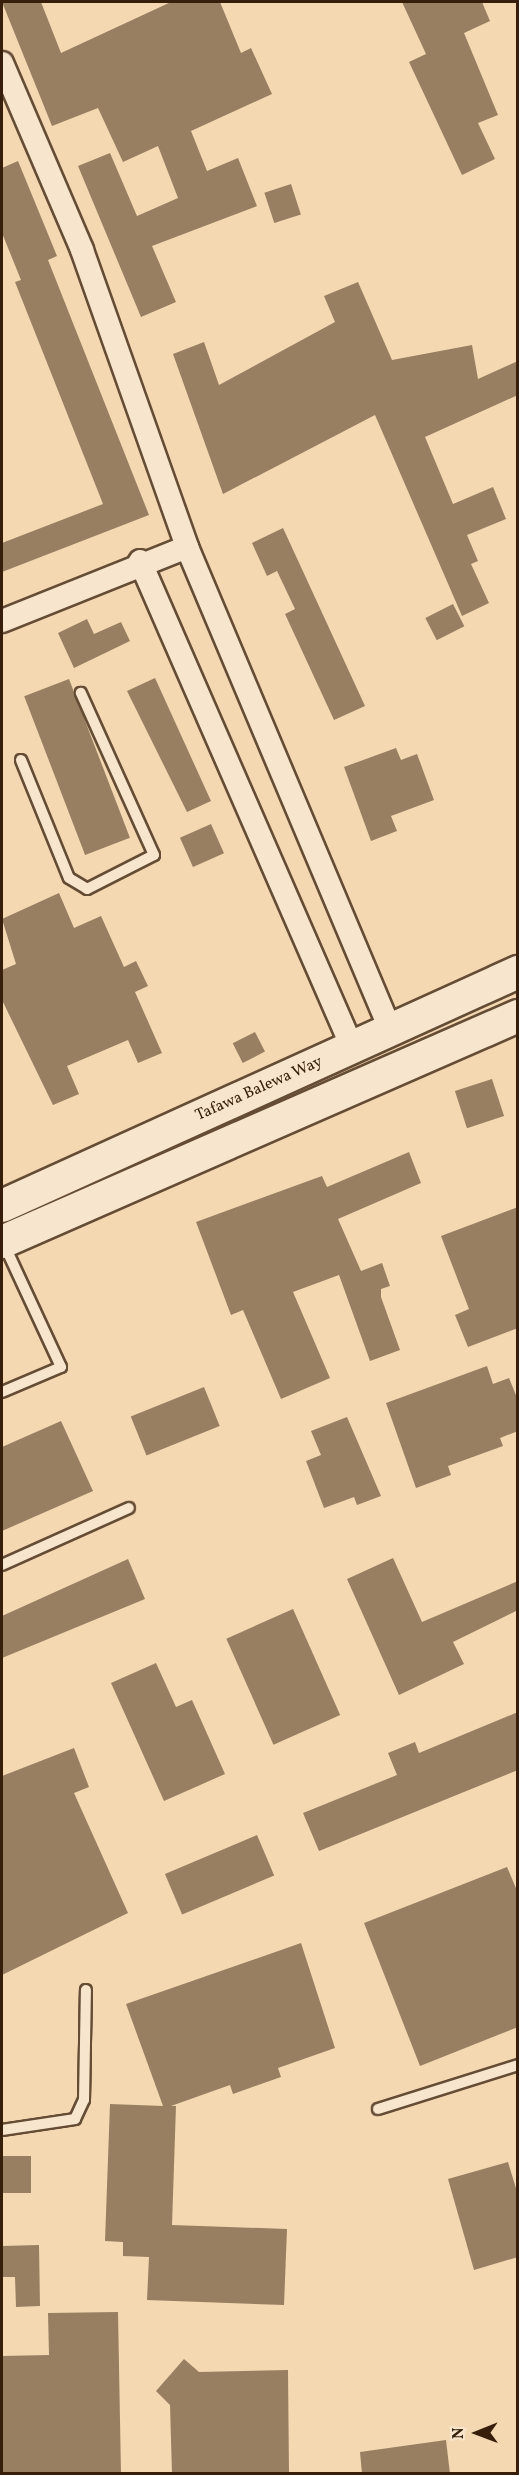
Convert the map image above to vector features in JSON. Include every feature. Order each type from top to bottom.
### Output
[{"type":"main road","name":"Tafawa Balewa Way","points":[[2,1206],[518,972]]},
{"type":"main road","points":[[2,1240],[518,1016]]},
{"type":"street","points":[[2,63],[82,250],[188,547],[390,1029]]},
{"type":"street","points":[[2,621],[140,561],[188,547]]},
{"type":"street","points":[[140,561],[352,1047]]},
{"type":"lane","points":[[21,760],[69,878],[87,889],[154,855],[81,693]]},
{"type":"lane","points":[[2,1240],[61,1367],[2,1392]]},
{"type":"lane","points":[[2,1565],[129,1508]]},
{"type":"lane","points":[[2,2130],[75,2120],[84,2100],[86,1990]]},
{"type":"lane","points":[[378,2109],[518,2065]]},
{"type":"building","points":[[2,2],[41,2],[61,53],[171,2],[220,2],[241,53],[251,48],[272,94],[191,131],[207,171],[238,158],[257,206],[152,246],[176,302],[141,317],[78,166],[110,153],[137,216],[178,198],[158,146],[123,162],[98,108],[52,126]]},
{"type":"building","points":[[402,2],[482,2],[490,21],[464,33],[498,115],[478,123],[495,159],[462,175],[409,62],[426,54]]},
{"type":"building","points":[[18,161],[57,256],[48,260],[149,515],[2,572],[2,543],[103,504],[15,282],[21,280],[2,233],[2,168]]},
{"type":"building","points":[[291,184],[301,214],[274,223],[264,193]]},
{"type":"building","points":[[358,282],[392,360],[472,345],[478,379],[518,361],[518,395],[425,437],[453,504],[493,487],[506,519],[467,535],[478,561],[471,564],[489,603],[462,616],[375,415],[223,494],[173,354],[204,342],[219,385],[335,322],[324,296]]},
{"type":"building","points":[[283,528],[365,706],[334,720],[285,614],[295,609],[277,571],[267,576],[252,543]]},
{"type":"building","points":[[453,604],[464,626],[437,640],[425,618]]},
{"type":"building","points":[[87,619],[94,634],[121,622],[130,641],[74,668],[58,633]]},
{"type":"building","points":[[155,678],[211,801],[187,812],[127,691]]},
{"type":"building","points":[[69,679],[130,838],[85,855],[24,696]]},
{"type":"building","points":[[396,748],[401,760],[417,754],[434,800],[391,816],[397,831],[371,841],[344,767]]},
{"type":"building","points":[[211,824],[224,853],[193,867],[180,838]]},
{"type":"building","points":[[59,893],[74,928],[101,916],[124,967],[136,961],[148,986],[135,992],[162,1053],[138,1063],[128,1040],[67,1066],[79,1094],[53,1105],[2,1000],[2,970],[16,964],[2,919]]},
{"type":"building","points":[[255,1032],[265,1052],[243,1063],[233,1043]]},
{"type":"building","points":[[492,1079],[504,1116],[467,1128],[455,1091]]},
{"type":"building","points":[[409,1152],[421,1183],[338,1219],[361,1271],[382,1263],[390,1286],[381,1289],[381,1297],[400,1350],[370,1361],[339,1275],[293,1292],[330,1378],[281,1399],[243,1310],[231,1315],[196,1222],[322,1176],[327,1187]]},
{"type":"building","points":[[518,1207],[518,1328],[468,1347],[455,1315],[469,1309],[441,1236]]},
{"type":"building","points":[[487,1366],[493,1384],[509,1378],[518,1400],[518,1431],[500,1438],[503,1446],[448,1466],[451,1475],[416,1488],[386,1403]]},
{"type":"building","points":[[204,1387],[220,1426],[146,1456],[131,1417]]},
{"type":"building","points":[[347,1417],[381,1496],[357,1505],[354,1497],[324,1508],[306,1461],[321,1455],[311,1431]]},
{"type":"building","points":[[61,1421],[93,1491],[2,1531],[2,1447]]},
{"type":"building","points":[[393,1558],[422,1622],[518,1581],[518,1610],[453,1642],[464,1664],[399,1695],[347,1579]]},
{"type":"building","points":[[128,1559],[145,1599],[2,1658],[2,1616]]},
{"type":"building","points":[[293,1609],[340,1715],[273,1745],[226,1639]]},
{"type":"building","points":[[156,1663],[176,1707],[192,1700],[225,1774],[164,1801],[111,1683]]},
{"type":"building","points":[[518,1712],[518,1770],[319,1851],[303,1813],[397,1775],[388,1753],[415,1742],[419,1753]]},
{"type":"building","points":[[74,1748],[89,1787],[74,1793],[128,1913],[2,1975],[2,1776]]},
{"type":"building","points":[[257,1835],[274,1876],[182,1915],[165,1874]]},
{"type":"building","points":[[507,1867],[518,1893],[518,2027],[420,2066],[364,1923]]},
{"type":"building","points":[[301,1943],[335,2048],[278,2068],[281,2077],[233,2094],[230,2085],[171,2106],[176,2106],[172,2225],[287,2229],[284,2305],[147,2300],[149,2257],[123,2256],[123,2242],[105,2241],[110,2104],[163,2106],[126,2004]]},
{"type":"building","points":[[2,2156],[31,2156],[31,2193],[2,2193]]},
{"type":"building","points":[[508,2162],[518,2195],[518,2257],[474,2270],[448,2179]]},
{"type":"building","points":[[39,2245],[40,2306],[16,2307],[15,2277],[2,2277],[2,2246]]},
{"type":"building","points":[[118,2312],[121,2474],[2,2474],[2,2356],[49,2355],[48,2313]]},
{"type":"building","points":[[184,2359],[199,2372],[288,2370],[289,2474],[172,2474],[170,2405],[156,2391]]},
{"type":"building","points":[[446,2440],[450,2474],[362,2474],[360,2452]]}]
